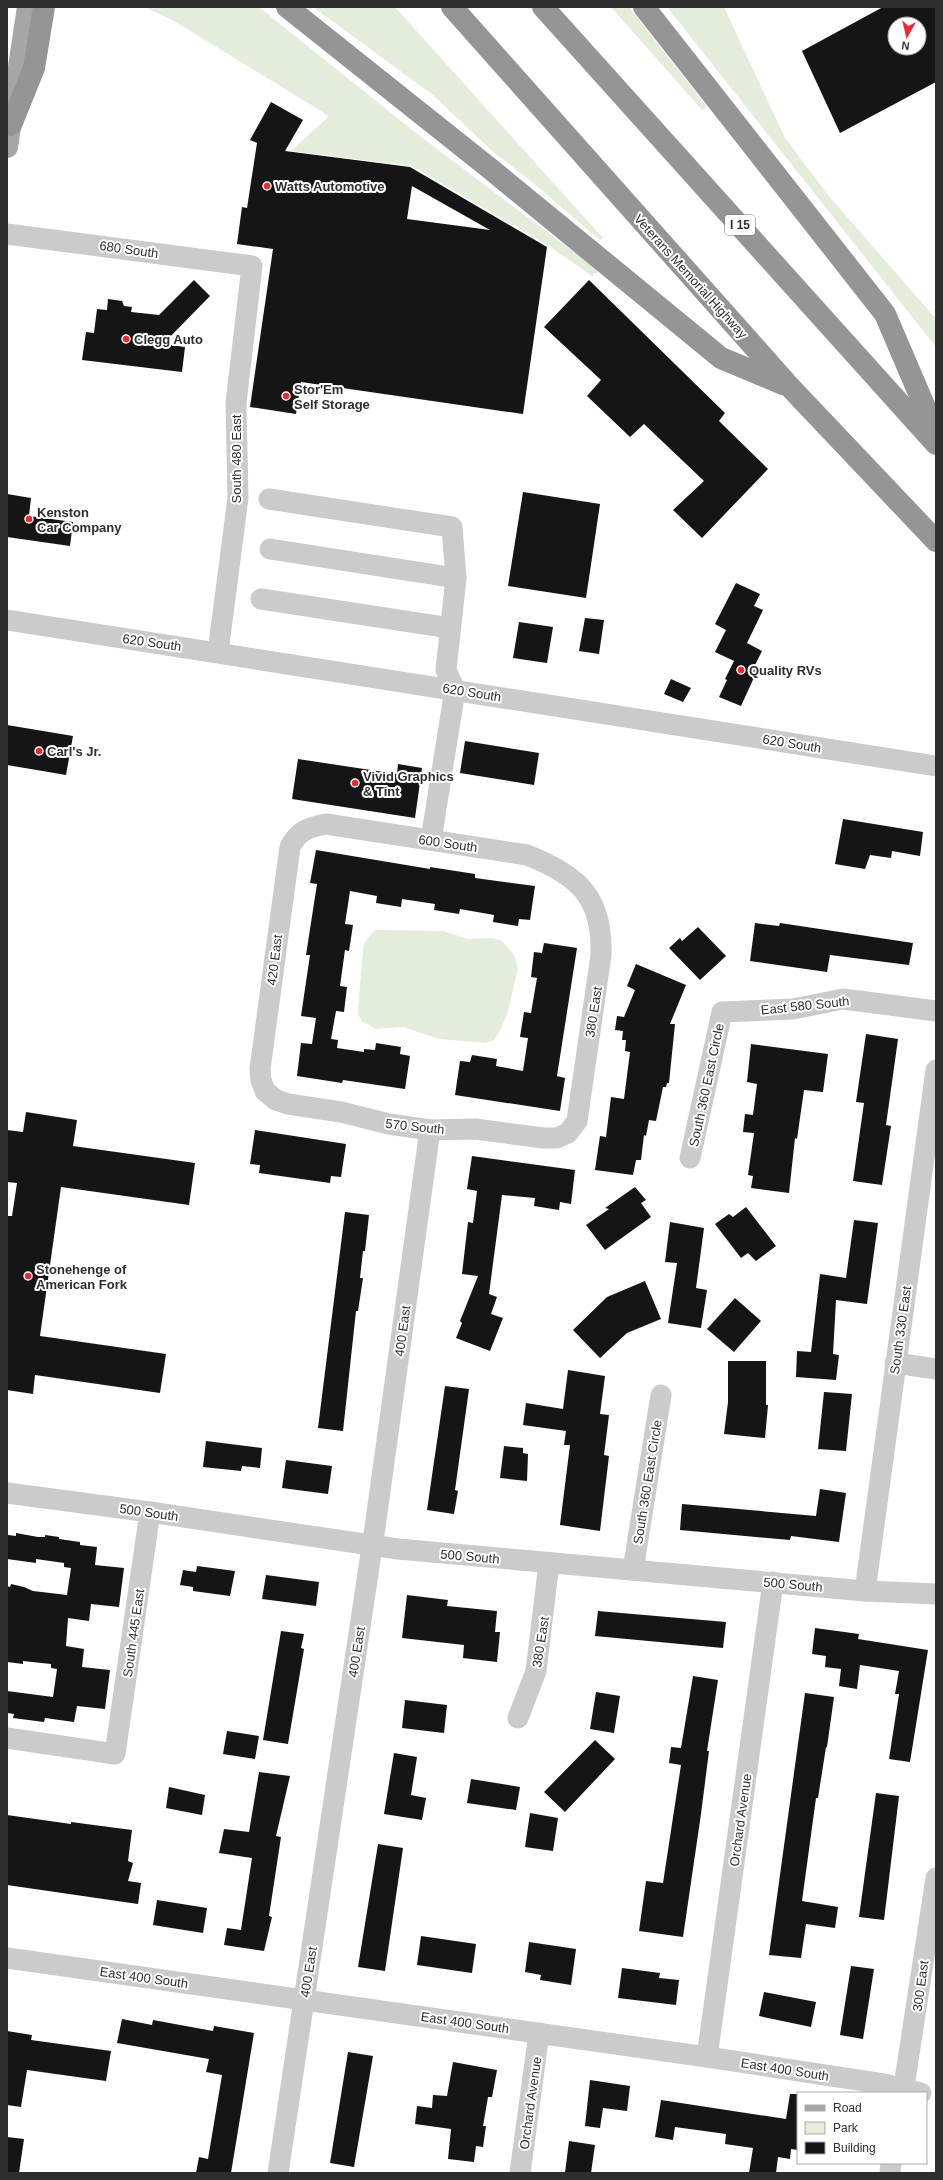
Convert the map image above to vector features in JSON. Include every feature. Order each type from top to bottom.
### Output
[{"type":"highway","points":[[11,125],[34,68],[44,7]]},
{"type":"highway","points":[[287,7],[488,167],[721,358],[789,386]]},
{"type":"highway","name":"Veterans Memorial Highway","points":[[452,7],[789,386],[936,541]]},
{"type":"highway","name":"I 15","points":[[543,7],[936,444]]},
{"type":"highway","points":[[644,7],[885,314],[936,432]]},
{"type":"main road","points":[[7,147],[28,7]]},
{"type":"street","name":"680 South","points":[[7,234],[252,266]]},
{"type":"street","name":"South 480 East","points":[[218,652],[238,498],[236,403],[252,266]]},
{"type":"street","points":[[269,499],[452,527],[456,578],[446,670],[455,690],[431,840]]},
{"type":"street","points":[[270,549],[456,578]]},
{"type":"street","points":[[261,599],[450,628]]},
{"type":"street","name":"620 South","points":[[7,620],[936,766]]},
{"type":"street","name":"600 South","points":[[301,832],[313,826],[326,824],[527,855],[554,865],[570,876],[584,891]]},
{"type":"street","name":"420 East","points":[[265,1091],[261,1080],[260,1069],[278,933],[290,848],[294,839],[301,832]]},
{"type":"street","name":"380 East","points":[[568,1133],[576,1121],[601,955],[602,938],[599,921],[594,906],[584,891]]},
{"type":"street","name":"East 580 South","points":[[722,1012],[793,1009],[843,999],[936,1011]]},
{"type":"street","name":"South 360 East Circle","points":[[690,1158],[722,1012]]},
{"type":"street","name":"South 330 East","points":[[865,1591],[895,1363],[929,1165],[936,1070]]},
{"type":"street","name":"570 South","points":[[265,1091],[276,1100],[288,1104],[341,1112],[370,1120],[430,1130],[475,1129],[543,1138],[557,1138],[568,1133]]},
{"type":"street","name":"400 East","points":[[278,2173],[372,1545],[430,1130]]},
{"type":"street","points":[[895,1363],[936,1369]]},
{"type":"street","name":"South 360 East Circle","points":[[633,1570],[661,1395]]},
{"type":"street","name":"500 South","points":[[7,1493],[150,1512],[372,1545],[550,1563],[865,1591],[936,1594]]},
{"type":"street","name":"South 445 East","points":[[7,1738],[115,1754],[150,1512]]},
{"type":"street","name":"380 East","points":[[518,1718],[536,1671],[550,1563]]},
{"type":"street","name":"Orchard Avenue","points":[[707,2057],[773,1582]]},
{"type":"street","name":"300 East","points":[[909,2092],[936,1878]]},
{"type":"street","name":"East 400 South","points":[[7,1958],[707,2057],[909,2092]]},
{"type":"street","name":"Orchard Avenue","points":[[520,2173],[539,2033]]},
{"type":"green space","points":[[145,7],[259,7],[416,133],[599,271],[592,276],[549,246],[412,166],[291,151],[329,116],[174,21]]},
{"type":"green space","points":[[313,7],[395,7],[603,238],[600,240],[532,182],[492,151],[433,95]]},
{"type":"green space","points":[[611,7],[629,7],[707,107],[702,110]]},
{"type":"green space","points":[[667,7],[724,7],[785,138],[828,195],[936,319],[936,347]]},
{"type":"green space","points":[[375,930],[444,931],[467,939],[493,938],[502,941],[514,955],[518,969],[508,1011],[501,1029],[494,1040],[486,1043],[439,1039],[403,1027],[376,1029],[363,1022],[358,1015],[358,1008],[364,943]]},
{"type":"building","points":[[883,7],[936,7],[936,82],[840,133],[802,51]]},
{"type":"building","points":[[271,102],[303,120],[285,151],[410,167],[547,247],[523,414],[301,382],[296,414],[250,407],[273,249],[237,244],[242,207],[247,208],[257,143],[250,140]],"holes":[[[412,186],[490,230],[407,219]]]},
{"type":"building","name":"Clegg Auto","points":[[194,280],[210,296],[163,344],[185,347],[182,372],[82,360],[86,332],[94,333],[97,309],[107,310],[108,299],[122,301],[124,306],[132,307],[131,312],[159,315]]},
{"type":"building","points":[[589,280],[725,413],[719,421],[768,469],[702,538],[673,510],[704,481],[644,424],[630,437],[587,396],[601,380],[544,327]]},
{"type":"building","points":[[523,492],[600,504],[586,598],[508,586]]},
{"type":"building","name":"Kenston Car Company","points":[[7,494],[31,498],[29,516],[73,522],[70,546],[7,537]]},
{"type":"building","points":[[736,583],[760,594],[754,606],[763,610],[747,643],[762,651],[753,669],[757,671],[741,706],[719,697],[727,680],[725,679],[734,661],[715,652],[726,630],[715,624]]},
{"type":"building","points":[[585,618],[604,620],[599,654],[579,651]]},
{"type":"building","points":[[519,622],[553,627],[547,663],[513,658]]},
{"type":"building","points":[[671,679],[691,688],[683,702],[664,694]]},
{"type":"building","name":"Carl's Jr.","points":[[7,725],[73,736],[66,775],[7,765]]},
{"type":"building","points":[[465,741],[539,753],[534,785],[460,773]]},
{"type":"building","points":[[298,759],[397,774],[398,764],[422,768],[415,818],[292,799]]},
{"type":"building","points":[[843,819],[923,832],[920,856],[892,851],[891,858],[870,855],[865,869],[835,864]]},
{"type":"building","points":[[316,850],[430,869],[430,867],[475,874],[475,878],[535,886],[530,920],[519,919],[518,926],[493,922],[494,915],[460,909],[459,914],[434,910],[435,904],[402,899],[401,907],[376,903],[377,896],[350,891],[345,924],[353,925],[349,951],[345,950],[340,986],[347,987],[344,1012],[336,1011],[331,1039],[338,1040],[337,1048],[364,1052],[364,1049],[375,1050],[376,1043],[401,1047],[400,1054],[410,1056],[405,1089],[343,1080],[342,1083],[297,1076],[301,1043],[312,1044],[316,1018],[301,1016],[310,955],[306,955],[317,884],[310,883]]},
{"type":"building","points":[[755,923],[779,926],[780,923],[913,943],[909,965],[830,955],[827,972],[750,961]]},
{"type":"building","points":[[698,927],[726,956],[700,980],[669,948],[680,938],[682,941]]},
{"type":"building","points":[[544,943],[577,948],[557,1076],[565,1078],[560,1111],[455,1095],[460,1061],[470,1062],[472,1055],[497,1059],[496,1066],[523,1071],[528,1038],[520,1037],[524,1012],[531,1013],[537,978],[531,977],[534,952],[542,953]]},
{"type":"building","points":[[636,964],[686,985],[670,1024],[675,1024],[669,1083],[667,1083],[666,1087],[663,1087],[656,1121],[649,1120],[646,1136],[644,1135],[641,1160],[636,1160],[633,1175],[595,1170],[600,1136],[606,1137],[611,1097],[624,1099],[630,1052],[625,1051],[626,1040],[622,1040],[623,1031],[615,1030],[617,1016],[624,1017],[635,990],[627,986]]},
{"type":"building","points":[[866,1034],[898,1039],[886,1125],[891,1126],[882,1185],[853,1181],[864,1103],[856,1102]]},
{"type":"building","points":[[751,1044],[828,1054],[823,1092],[804,1090],[797,1139],[795,1138],[789,1193],[751,1188],[753,1176],[748,1175],[754,1133],[743,1132],[745,1114],[753,1115],[757,1084],[747,1082]]},
{"type":"building","name":"Stonehenge of American Fork","points":[[26,1112],[77,1120],[73,1146],[195,1163],[189,1205],[61,1187],[40,1336],[166,1354],[160,1393],[35,1375],[33,1394],[7,1390],[7,1216],[12,1216],[17,1183],[7,1182],[7,1130],[23,1132]]},
{"type":"building","points":[[255,1130],[346,1144],[341,1177],[331,1176],[330,1183],[259,1173],[260,1165],[250,1164]]},
{"type":"building","points":[[472,1156],[575,1170],[571,1204],[560,1202],[559,1210],[534,1206],[535,1198],[502,1195],[489,1294],[497,1297],[491,1314],[503,1318],[490,1351],[456,1338],[462,1323],[460,1321],[478,1276],[462,1274],[468,1222],[473,1223],[477,1191],[467,1189]]},
{"type":"building","points":[[635,1187],[646,1200],[641,1203],[651,1217],[605,1250],[586,1225],[609,1209],[605,1208]]},
{"type":"building","points":[[746,1207],[776,1246],[756,1261],[748,1253],[741,1258],[715,1224],[729,1214],[733,1217]]},
{"type":"building","points":[[345,1212],[369,1215],[365,1251],[363,1251],[360,1278],[363,1278],[358,1311],[356,1311],[343,1431],[318,1428]]},
{"type":"building","points":[[854,1220],[878,1223],[867,1304],[836,1300],[833,1354],[839,1355],[836,1380],[796,1377],[797,1351],[811,1352],[820,1274],[846,1278]]},
{"type":"building","points":[[670,1222],[704,1228],[696,1288],[707,1290],[701,1328],[668,1323],[677,1263],[665,1262]]},
{"type":"building","points":[[645,1281],[661,1319],[627,1333],[600,1358],[573,1330],[607,1297]]},
{"type":"building","points":[[735,1298],[761,1321],[734,1352],[707,1329]]},
{"type":"building","points":[[728,1361],[766,1361],[766,1405],[768,1405],[765,1438],[724,1434],[728,1402]]},
{"type":"building","points":[[568,1370],[605,1376],[600,1414],[609,1415],[604,1455],[609,1456],[600,1531],[560,1525],[570,1445],[564,1445],[566,1431],[523,1425],[526,1403],[563,1409]]},
{"type":"building","points":[[445,1386],[469,1389],[455,1490],[458,1491],[454,1514],[427,1510]]},
{"type":"building","points":[[824,1392],[852,1394],[846,1451],[818,1449]]},
{"type":"building","points":[[206,1441],[262,1448],[260,1468],[242,1466],[241,1471],[203,1467]]},
{"type":"building","points":[[504,1446],[523,1448],[523,1453],[528,1454],[527,1481],[500,1478]]},
{"type":"building","points":[[286,1460],[332,1466],[328,1494],[282,1488]]},
{"type":"building","points":[[820,1489],[846,1493],[839,1542],[791,1536],[790,1540],[680,1530],[682,1504],[816,1516]]},
{"type":"building","points":[[16,1533],[38,1537],[45,1537],[45,1535],[59,1537],[59,1539],[80,1542],[80,1545],[97,1547],[95,1565],[124,1568],[119,1607],[91,1604],[89,1621],[68,1618],[66,1646],[84,1649],[82,1667],[110,1670],[105,1709],[77,1706],[74,1722],[45,1718],[44,1722],[13,1718],[14,1714],[7,1713],[7,1691],[53,1697],[57,1669],[51,1668],[51,1664],[23,1661],[23,1664],[7,1662],[7,1586],[10,1587],[11,1584],[33,1591],[67,1595],[71,1568],[64,1567],[64,1563],[36,1559],[36,1563],[7,1559],[8,1535],[16,1536]]},
{"type":"building","points":[[197,1566],[235,1571],[230,1596],[193,1591],[193,1587],[180,1585],[183,1570],[196,1572]]},
{"type":"building","points":[[266,1575],[319,1582],[316,1606],[262,1599]]},
{"type":"building","points":[[407,1595],[448,1600],[447,1606],[497,1611],[495,1632],[500,1632],[497,1662],[463,1658],[464,1645],[402,1638]]},
{"type":"building","points":[[598,1611],[726,1622],[723,1648],[595,1636]]},
{"type":"building","points":[[815,1628],[859,1634],[858,1639],[928,1650],[910,1762],[889,1759],[899,1694],[895,1694],[899,1671],[860,1665],[857,1689],[839,1686],[841,1669],[825,1667],[826,1656],[812,1654]]},
{"type":"building","points":[[281,1631],[304,1634],[301,1648],[304,1649],[288,1744],[263,1740]]},
{"type":"building","points":[[693,1676],[718,1680],[707,1751],[709,1751],[701,1814],[683,1937],[639,1931],[646,1881],[663,1883],[681,1765],[669,1763],[671,1747],[681,1748]]},
{"type":"building","points":[[596,1692],[620,1696],[614,1733],[590,1729]]},
{"type":"building","points":[[805,1693],[834,1697],[818,1798],[816,1798],[802,1901],[838,1907],[835,1928],[806,1924],[801,1958],[769,1955]]},
{"type":"building","points":[[405,1700],[447,1705],[444,1733],[402,1728]]},
{"type":"building","points":[[227,1731],[259,1736],[255,1759],[223,1754]]},
{"type":"building","points":[[595,1740],[615,1759],[565,1812],[544,1792]]},
{"type":"building","points":[[394,1753],[417,1757],[411,1795],[426,1798],[422,1820],[384,1814]]},
{"type":"building","points":[[259,1772],[290,1776],[276,1836],[281,1837],[269,1916],[272,1917],[264,1951],[224,1945],[227,1928],[241,1930],[252,1858],[219,1853],[224,1829],[249,1832]]},
{"type":"building","points":[[471,1779],[520,1787],[516,1810],[467,1803]]},
{"type":"building","points":[[169,1787],[205,1795],[202,1815],[166,1808]]},
{"type":"building","points":[[876,1793],[899,1796],[884,1920],[859,1917]]},
{"type":"building","points":[[530,1813],[558,1818],[553,1851],[525,1847]]},
{"type":"building","points":[[7,1815],[71,1824],[71,1822],[132,1830],[128,1861],[133,1863],[128,1881],[141,1883],[138,1904],[7,1885]]},
{"type":"building","points":[[378,1844],[403,1848],[385,1971],[358,1967]]},
{"type":"building","points":[[157,1900],[207,1908],[203,1933],[153,1925]]},
{"type":"building","points":[[421,1936],[476,1944],[472,1973],[417,1965]]},
{"type":"building","points":[[529,1942],[576,1949],[571,1985],[540,1980],[541,1975],[525,1972]]},
{"type":"building","points":[[851,1966],[874,1969],[863,2039],[840,2035]]},
{"type":"building","points":[[622,1968],[660,1973],[659,1978],[679,1980],[676,2005],[618,1998]]},
{"type":"building","points":[[764,1992],[816,2002],[811,2027],[759,2016]]},
{"type":"building","points":[[122,2019],[152,2025],[153,2020],[213,2031],[214,2026],[254,2033],[231,2173],[196,2173],[199,2157],[208,2159],[222,2075],[206,2072],[209,2059],[117,2043]]},
{"type":"building","points":[[7,2031],[32,2035],[31,2040],[111,2051],[106,2081],[27,2070],[21,2107],[7,2105]]},
{"type":"building","points":[[348,2052],[373,2056],[354,2167],[330,2163]]},
{"type":"building","points":[[453,2062],[497,2070],[492,2097],[488,2097],[483,2126],[486,2126],[483,2147],[476,2146],[474,2162],[448,2159],[451,2129],[415,2124],[417,2106],[432,2108],[433,2095],[447,2096]]},
{"type":"building","points":[[590,2080],[630,2086],[627,2111],[603,2108],[600,2128],[585,2126]]},
{"type":"building","points":[[790,2094],[797,2094],[797,2150],[791,2149],[790,2159],[778,2157],[776,2173],[749,2173],[753,2148],[725,2144],[726,2134],[675,2127],[673,2140],[655,2137],[661,2100],[786,2119]]},
{"type":"building","points":[[7,2137],[24,2139],[19,2173],[7,2173]]},
{"type":"building","points":[[569,2141],[595,2145],[591,2173],[565,2173]]},
{"type":"place","name":"Watts Automotive","points":[[267,186]]},
{"type":"place","name":"Clegg Auto","points":[[126,339]]},
{"type":"place","name":"Stor'Em Self Storage","points":[[286,396]]},
{"type":"place","name":"Kenston Car Company","points":[[29,519]]},
{"type":"place","name":"Quality RVs","points":[[741,670]]},
{"type":"place","name":"Carl's Jr.","points":[[39,751]]},
{"type":"place","name":"Vivid Graphics & Tint","points":[[355,783]]},
{"type":"place","name":"Stonehenge of American Fork","points":[[28,1276]]}]
